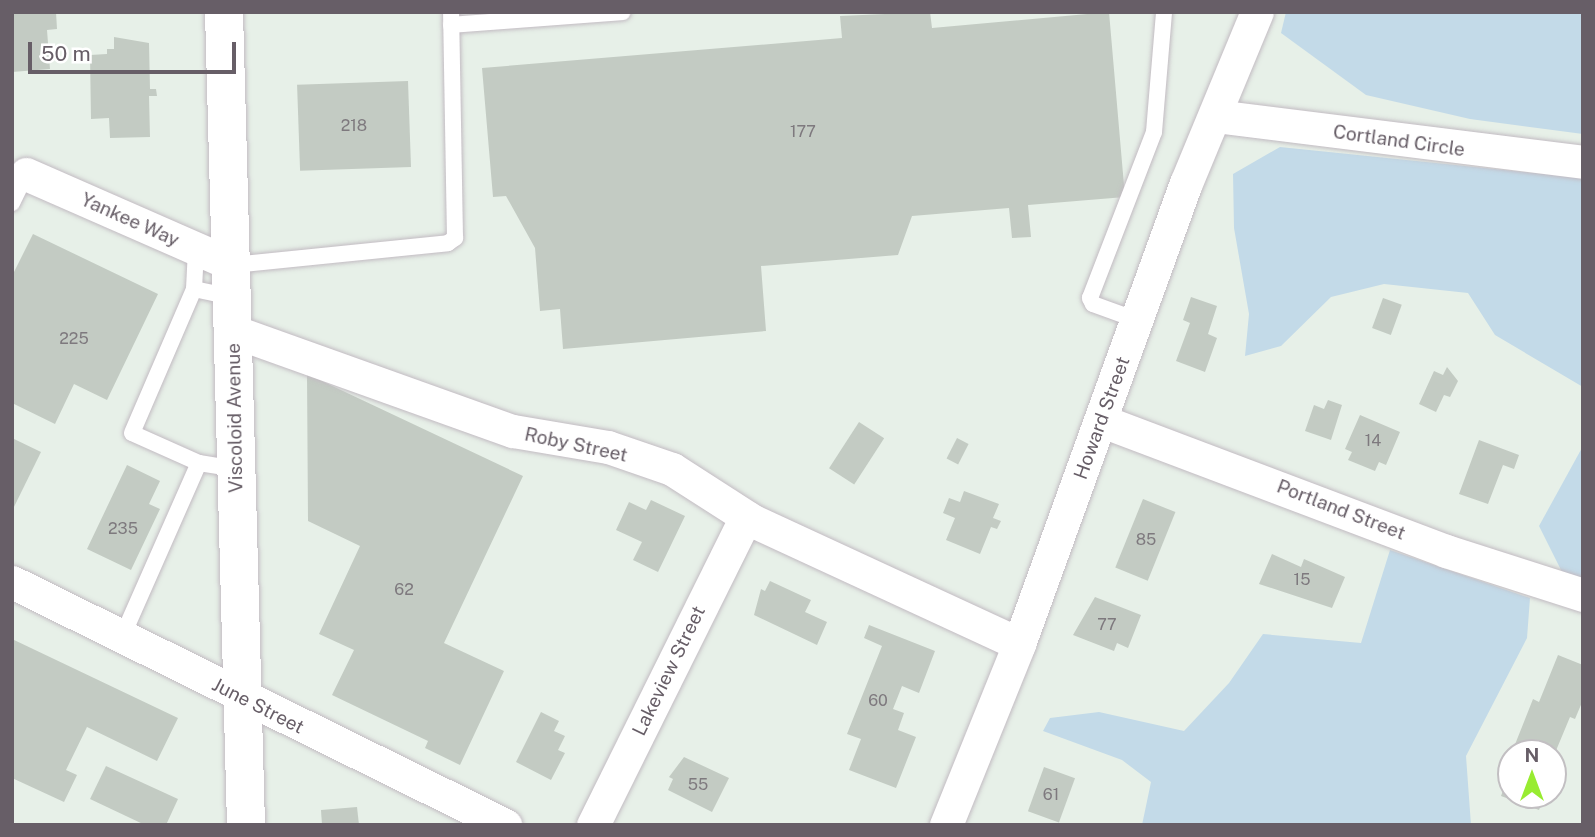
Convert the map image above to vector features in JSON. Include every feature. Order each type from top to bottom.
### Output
[{"type":"main road","name":"Viscoloid Avenue","points":[[225,12],[246,825]]},
{"type":"street","name":"Howard Street","points":[[946,825],[1019,644],[1138,320],[1257,12]]},
{"type":"street","name":"Cortland Circle","points":[[1215,116],[1583,162]]},
{"type":"street","name":"Yankee Way","points":[[19,189],[196,248],[233,298]]},
{"type":"street","name":"Roby Street","points":[[233,298],[513,431],[608,447],[672,469],[746,517],[1019,644]]},
{"type":"street","name":"Portland Street","points":[[1102,421],[1446,551],[1583,595]]},
{"type":"street","name":"Lakeview Street","points":[[593,825],[746,517]]},
{"type":"street","name":"June Street","points":[[12,582],[123,635],[241,698],[505,825]]},
{"type":"lane","points":[[194,289],[233,298],[448,243],[455,238],[451,19],[623,12]]},
{"type":"lane","points":[[1138,320],[1093,304],[1090,298],[1154,132],[1164,12]]},
{"type":"lane","points":[[196,248],[194,289],[132,433],[198,463],[236,469]]},
{"type":"lane","points":[[123,635],[198,463]]},
{"type":"shaded area","points":[[1286,12],[1583,12],[1583,134],[1470,119],[1366,95],[1281,33]]},
{"type":"shaded area","points":[[1280,147],[1583,178],[1583,387],[1495,335],[1468,293],[1384,284],[1331,297],[1281,346],[1245,356],[1249,314],[1234,228],[1233,174]]},
{"type":"shaded area","points":[[1583,446],[1583,579],[1563,574],[1539,526]]},
{"type":"shaded area","points":[[1390,550],[1530,598],[1527,638],[1466,756],[1471,825],[1142,825],[1151,782],[1122,760],[1043,731],[1050,718],[1099,712],[1184,731],[1229,683],[1263,634],[1361,643]]},
{"type":"building","points":[[12,12],[56,12],[57,29],[47,30],[50,69],[12,72]]},
{"type":"building","points":[[930,12],[932,28],[1109,12],[1125,197],[1028,205],[1031,237],[1012,238],[1009,208],[912,216],[898,255],[761,266],[766,331],[563,349],[560,309],[540,311],[535,248],[506,196],[493,197],[482,68],[842,38],[840,16]]},
{"type":"building","points":[[114,37],[149,43],[150,89],[156,89],[157,96],[149,96],[150,137],[110,138],[109,118],[91,119],[90,55],[107,54],[107,49],[114,49]]},
{"type":"building","points":[[408,81],[411,167],[300,171],[297,85]]},
{"type":"building","points":[[33,234],[158,294],[107,400],[74,384],[55,424],[12,403],[12,276]]},
{"type":"building","points":[[1191,297],[1217,306],[1208,334],[1217,338],[1205,372],[1176,361],[1190,323],[1183,320]]},
{"type":"building","points":[[1383,298],[1402,305],[1391,335],[1372,328]]},
{"type":"building","points":[[1447,367],[1458,381],[1450,397],[1444,395],[1436,412],[1419,404],[1434,371],[1443,375]]},
{"type":"building","points":[[307,374],[523,476],[444,643],[504,671],[460,765],[425,748],[428,741],[332,695],[354,650],[319,634],[360,546],[308,521]]},
{"type":"building","points":[[1328,400],[1342,405],[1331,440],[1305,431],[1314,405],[1324,409]]},
{"type":"building","points":[[1360,415],[1400,432],[1386,465],[1379,462],[1375,471],[1348,460],[1352,452],[1345,449]]},
{"type":"building","points":[[859,422],[884,438],[854,484],[829,468]]},
{"type":"building","points":[[12,438],[41,452],[12,511]]},
{"type":"building","points":[[957,438],[969,444],[958,464],[947,458]]},
{"type":"building","points":[[1479,440],[1519,455],[1514,469],[1503,465],[1488,504],[1459,494]]},
{"type":"building","points":[[127,465],[160,481],[149,504],[160,509],[131,570],[87,549]]},
{"type":"building","points":[[964,491],[999,504],[993,518],[1001,521],[997,529],[991,527],[980,554],[946,540],[955,518],[943,513],[949,498],[960,502]]},
{"type":"building","points":[[1143,499],[1175,512],[1148,581],[1115,568]]},
{"type":"building","points":[[651,500],[685,516],[658,572],[633,560],[642,542],[616,530],[629,502],[646,510]]},
{"type":"building","points":[[1272,554],[1301,567],[1304,559],[1345,577],[1332,608],[1259,584]]},
{"type":"building","points":[[770,581],[811,600],[805,612],[827,622],[817,645],[754,615],[761,589],[765,591]]},
{"type":"building","points":[[1095,597],[1141,615],[1128,648],[1117,643],[1114,651],[1073,635]]},
{"type":"building","points":[[869,625],[935,651],[919,693],[902,686],[893,709],[904,713],[898,730],[916,737],[896,788],[849,770],[861,739],[847,734],[882,646],[864,638]]},
{"type":"building","points":[[12,639],[178,718],[157,761],[87,727],[66,770],[77,775],[64,802],[12,778]]},
{"type":"building","points":[[1558,655],[1583,665],[1583,700],[1575,719],[1570,717],[1561,739],[1517,739],[1533,699],[1539,702]]},
{"type":"building","points":[[541,712],[559,721],[554,731],[565,736],[558,750],[565,753],[551,780],[516,762]]},
{"type":"building","points":[[684,757],[729,778],[712,812],[668,790],[673,779],[669,777]]},
{"type":"building","points":[[106,766],[178,799],[166,825],[145,825],[90,799]]},
{"type":"building","points":[[1044,767],[1075,778],[1059,822],[1028,811]]},
{"type":"building","points":[[357,807],[359,825],[322,825],[321,810]]}]
